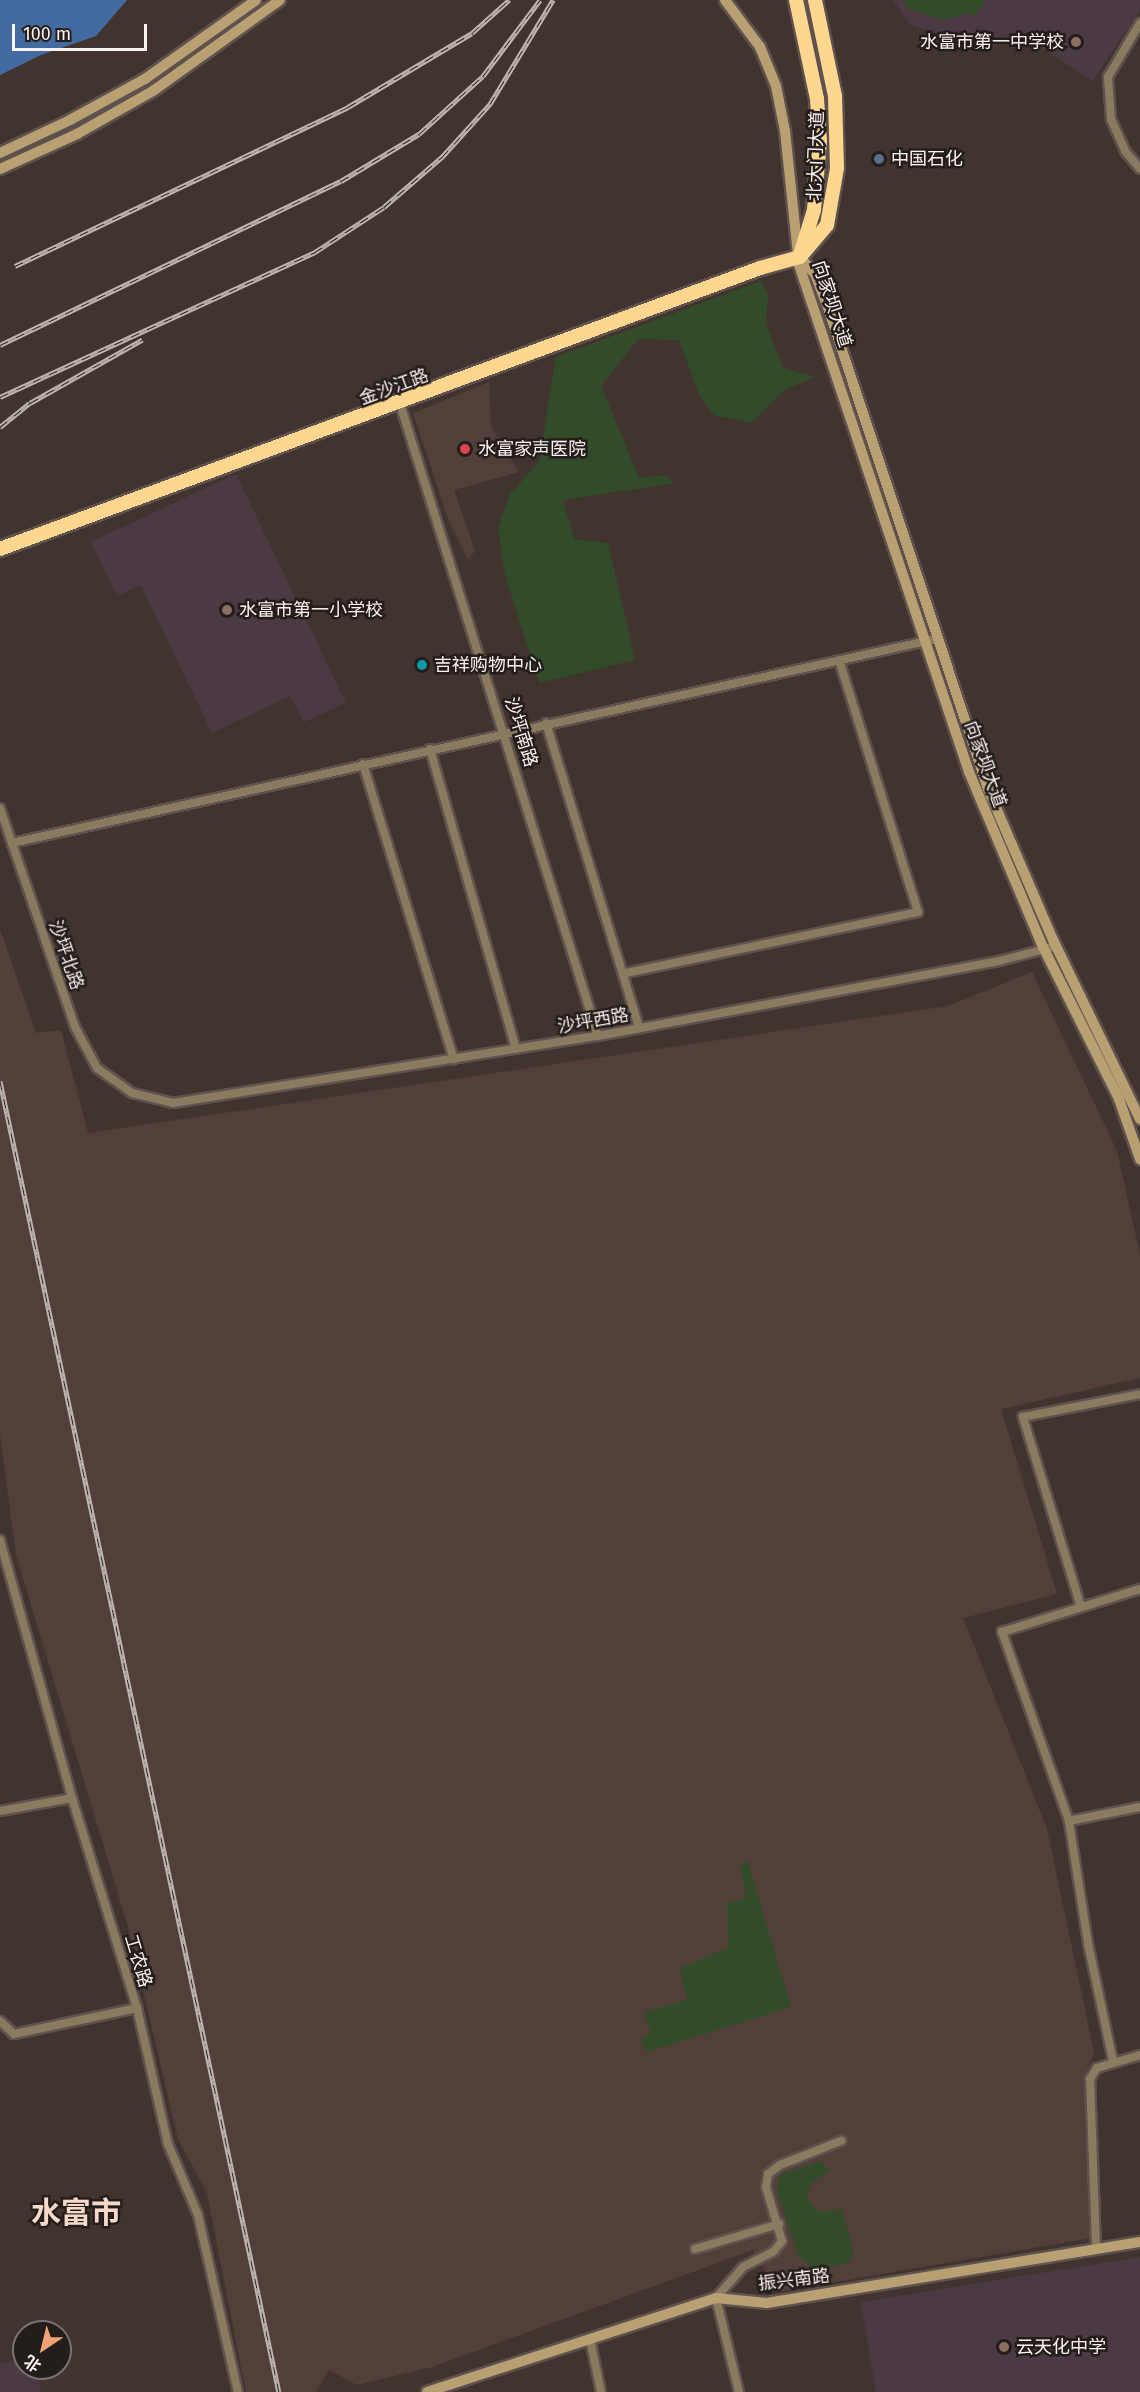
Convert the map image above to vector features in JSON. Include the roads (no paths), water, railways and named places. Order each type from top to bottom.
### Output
[{"type":"highway","name":"北大门大道","points":[[796,0],[816,91],[820,141],[814,210],[800,257]]},
{"type":"highway","name":"北大门大道","points":[[800,257],[828,225],[837,168],[837,105],[815,0]]},
{"type":"highway","name":"金沙江路","points":[[0,549],[400,404],[760,268],[800,257]]},
{"type":"main road","points":[[0,153],[145,79],[256,0]]},
{"type":"main road","points":[[0,169],[77,134],[153,91],[280,0]]},
{"type":"main road","points":[[725,0],[760,46],[776,86],[800,257]]},
{"type":"main road","name":"向家坝大道","points":[[800,257],[815,274],[823,295],[936,639],[988,789],[1056,946],[1140,1119]]},
{"type":"main road","name":"向家坝大道","points":[[800,257],[799,265],[924,642],[977,793],[1044,949],[1117,1094],[1140,1159]]},
{"type":"main road","name":"振兴南路","points":[[427,2392],[716,2298],[767,2303],[1140,2242]]},
{"type":"street","points":[[1140,23],[1108,77],[1111,119],[1125,152],[1140,169]]},
{"type":"street","name":"沙坪南路","points":[[400,404],[505,732],[598,1036]]},
{"type":"street","points":[[12,843],[505,732],[936,639]]},
{"type":"street","points":[[626,973],[918,912],[839,660]]},
{"type":"street","points":[[546,723],[639,1028]]},
{"type":"street","points":[[430,749],[516,1049]]},
{"type":"street","points":[[363,764],[454,1059]]},
{"type":"street","name":"沙坪北路","points":[[0,808],[75,1028],[96,1068],[132,1093]]},
{"type":"street","name":"沙坪西路","points":[[132,1093],[172,1103],[454,1059],[598,1036],[999,961],[1056,946]]},
{"type":"street","points":[[1081,1607],[1023,1417],[1140,1394]]},
{"type":"street","name":"工农路","points":[[0,1540],[72,1798],[137,2008],[168,2144],[198,2215],[238,2392]]},
{"type":"street","points":[[1113,2061],[1088,1943],[1069,1821],[1002,1632],[1140,1589]]},
{"type":"street","points":[[0,1811],[72,1798]]},
{"type":"street","points":[[1069,1821],[1140,1807]]},
{"type":"street","points":[[0,2021],[14,2034],[137,2008]]},
{"type":"street","points":[[1096,2248],[1090,2079],[1096,2068],[1113,2061],[1140,2055]]},
{"type":"street","points":[[739,2392],[716,2298],[743,2267],[774,2251],[782,2241],[766,2187],[768,2174],[780,2165],[841,2141]]},
{"type":"street","points":[[695,2249],[778,2224]]},
{"type":"street","points":[[590,2339],[601,2392]]},
{"type":"water","points":[[0,0],[127,0],[96,36],[41,55],[0,75]]},
{"type":"railway","points":[[15,266],[348,107],[472,33],[509,0]]},
{"type":"railway","points":[[0,345],[341,181],[419,134],[483,76],[540,0]]},
{"type":"railway","points":[[0,397],[315,252],[384,207],[442,157],[490,104],[553,0]]},
{"type":"railway","points":[[0,427],[30,403],[142,340]]},
{"type":"railway","points":[[0,1081],[279,2392]]},
{"type":"place","name":"水富市第一中学校","points":[[1076,42]]},
{"type":"place","name":"中国石化","points":[[879,159]]},
{"type":"place","name":"水富家声医院","points":[[465,449]]},
{"type":"place","name":"水富市第一小学校","points":[[227,610]]},
{"type":"place","name":"吉祥购物中心","points":[[422,665]]},
{"type":"place","name":"云天化中学","points":[[1004,2347]]},
{"type":"district","name":"水富市","points":[[76,2213]]}]
